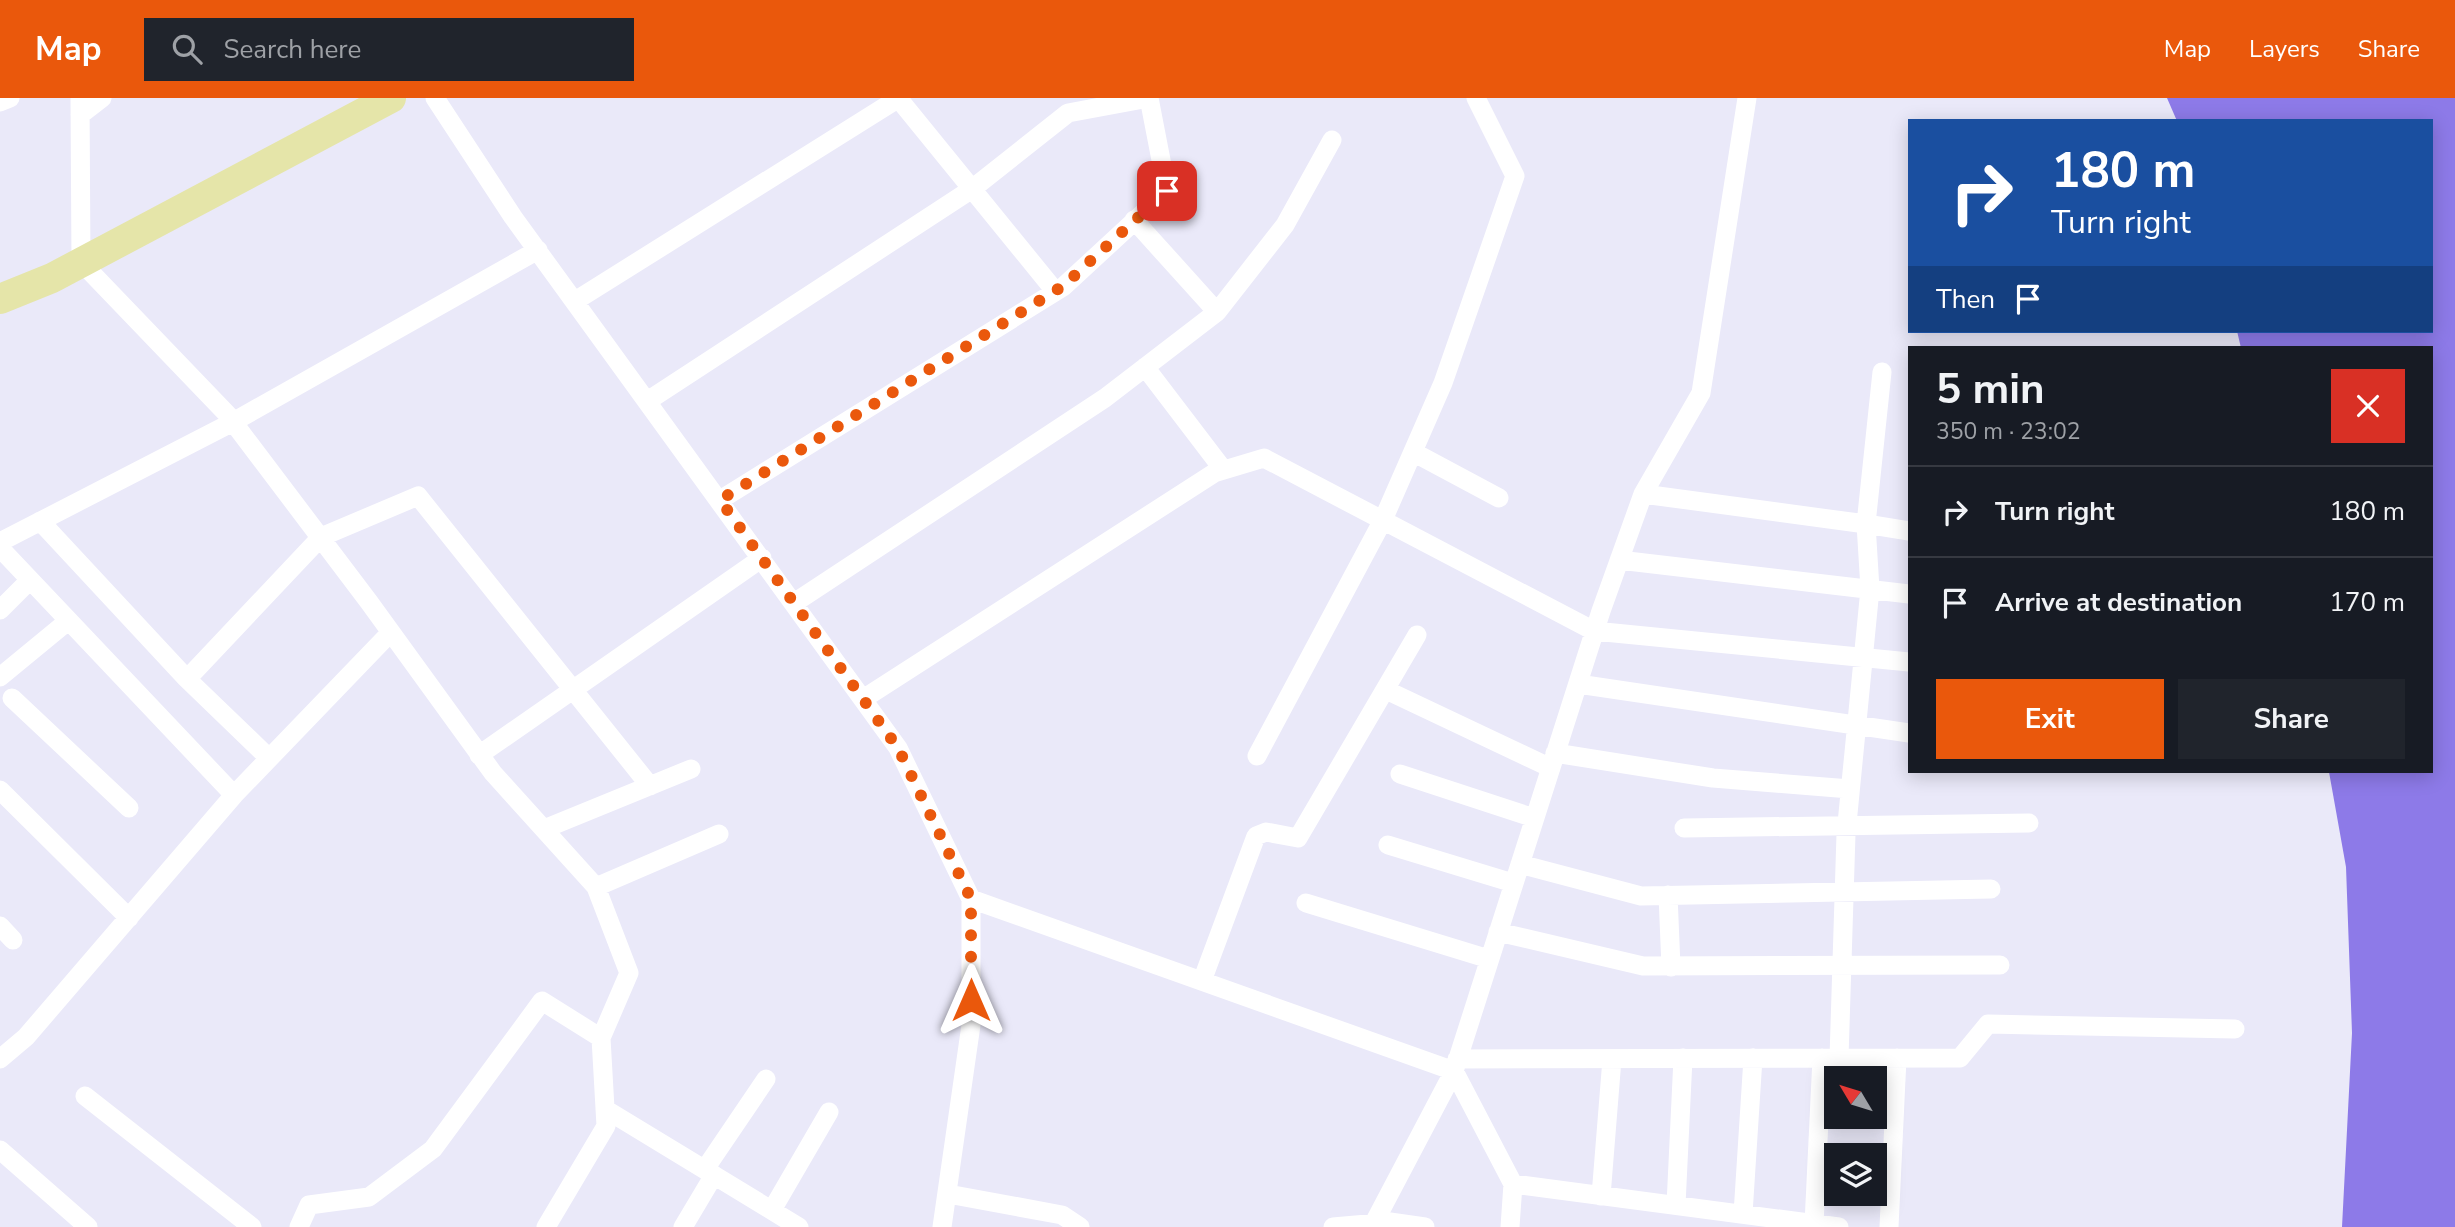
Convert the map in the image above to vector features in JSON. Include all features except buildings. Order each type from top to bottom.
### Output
[{"type":"main road","points":[[0,314],[52,278],[391,98]]},
{"type":"main road","points":[[0,299],[52,278]]},
{"type":"street","points":[[0,102],[9,98]]},
{"type":"street","points":[[102,98],[80,106],[81,262],[233,422],[480,755],[596,887],[629,973],[601,1038],[606,1126],[546,1227]]},
{"type":"street","points":[[435,98],[575,302],[649,400],[898,748],[971,899],[971,1025],[942,1227]]},
{"type":"street","points":[[575,302],[898,98],[1055,291]]},
{"type":"street","points":[[649,400],[972,189],[1068,113],[1149,98],[1167,191],[1055,291],[720,500]]},
{"type":"street","points":[[1257,756],[1382,520],[1413,452],[1443,383],[1515,176],[1476,98]]},
{"type":"street","points":[[1374,1223],[1455,1065],[1594,631],[1643,494],[1701,393],[1747,98]]},
{"type":"street","points":[[794,603],[1105,398],[1217,312],[1285,225],[1332,140]]},
{"type":"street","points":[[1134,220],[1217,312]]},
{"type":"street","points":[[0,542],[233,422],[538,250]]},
{"type":"street","points":[[863,699],[1222,468],[1145,367]]},
{"type":"street","points":[[1814,1224],[1842,966],[1846,825],[1870,589],[1866,524],[1882,372]]},
{"type":"street","points":[[1413,452],[1499,498]]},
{"type":"street","points":[[1214,473],[1264,458],[1594,631],[1908,663]]},
{"type":"street","points":[[1643,494],[1908,531]]},
{"type":"street","points":[[187,678],[320,537],[418,496],[650,786]]},
{"type":"street","points":[[40,521],[187,678],[269,758]]},
{"type":"street","points":[[0,548],[234,795]]},
{"type":"street","points":[[480,755],[762,558]]},
{"type":"street","points":[[1619,560],[1908,594]]},
{"type":"street","points":[[0,610],[30,580]]},
{"type":"street","points":[[68,621],[3,691],[129,808]]},
{"type":"street","points":[[0,1059],[26,1037],[234,795],[391,632]]},
{"type":"street","points":[[1202,981],[1256,836],[1266,832],[1298,838],[1417,635]]},
{"type":"street","points":[[1578,684],[1908,733]]},
{"type":"street","points":[[1386,690],[1553,761],[1850,789]]},
{"type":"street","points":[[544,829],[691,769]]},
{"type":"street","points":[[1400,774],[1534,818]]},
{"type":"street","points":[[0,790],[129,918]]},
{"type":"street","points":[[1684,828],[2029,823]]},
{"type":"street","points":[[596,887],[719,834]]},
{"type":"street","points":[[1388,845],[1513,883]]},
{"type":"street","points":[[1520,864],[1641,896],[1992,889]]},
{"type":"street","points":[[1668,895],[1671,967]]},
{"type":"street","points":[[971,899],[1202,981],[1455,1065],[1612,1059],[1960,1058],[1988,1024],[2235,1029]]},
{"type":"street","points":[[1306,903],[1489,959]]},
{"type":"street","points":[[1498,932],[1643,966],[2000,965]]},
{"type":"street","points":[[299,1227],[309,1205],[369,1197],[433,1149],[541,1001],[601,1038]]},
{"type":"street","points":[[1743,1214],[1753,1058]]},
{"type":"street","points":[[1889,1227],[1897,1058]]},
{"type":"street","points":[[1601,1196],[1612,1059]]},
{"type":"street","points":[[1676,1205],[1683,1059]]},
{"type":"street","points":[[1455,1065],[1513,1184],[1510,1227]]},
{"type":"street","points":[[683,1227],[709,1172],[766,1079]]},
{"type":"street","points":[[85,1096],[253,1227]]},
{"type":"street","points":[[605,1109],[799,1227]]},
{"type":"street","points":[[772,1210],[830,1112]]},
{"type":"street","points":[[0,1150],[88,1227]]},
{"type":"street","points":[[1513,1184],[1839,1227]]},
{"type":"street","points":[[948,1194],[1062,1215],[1080,1227]]},
{"type":"street","points":[[1333,1227],[1374,1223],[1425,1227]]},
{"type":"shaded area","points":[[2167,98],[2455,98],[2455,1227],[2342,1227],[2352,1033],[2346,867],[2329,773],[2433,773],[2433,346],[2241,346],[2237,333],[2433,333],[2433,119],[2176,119]]},
{"type":"route","points":[[971,1000],[971,899],[898,748],[720,500],[1063,286],[1167,191]]}]
